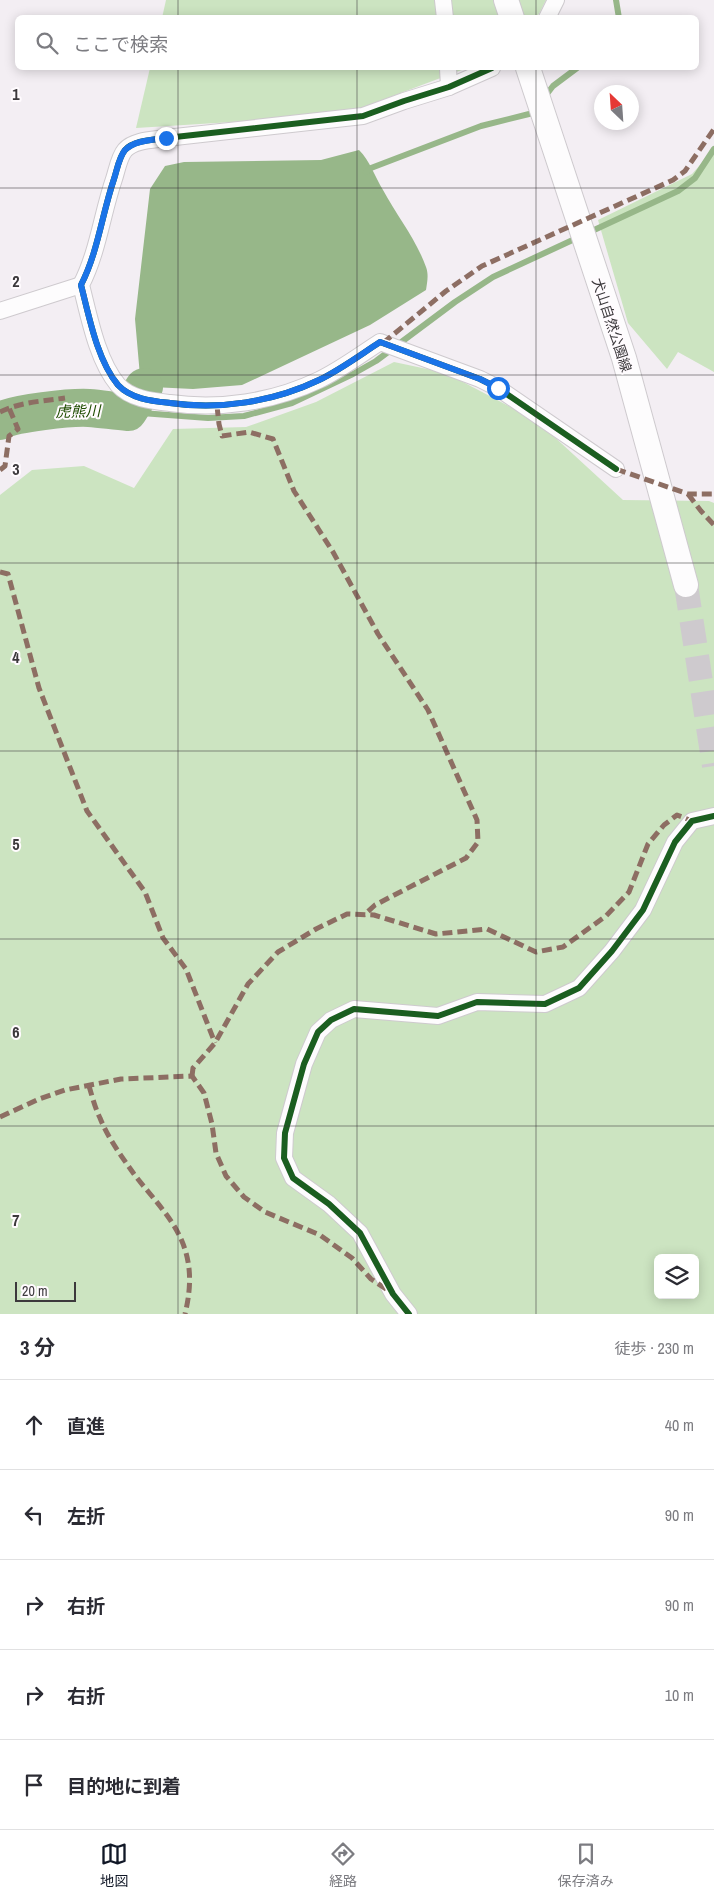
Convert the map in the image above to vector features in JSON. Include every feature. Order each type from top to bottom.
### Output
[{"type":"main road","points":[[506,0],[511,15]]},
{"type":"main road","name":"犬山自然公園線","points":[[529,70],[624,358],[686,585]]},
{"type":"street","points":[[443,0],[445,15]]},
{"type":"street","points":[[548,15],[556,0]]},
{"type":"street","points":[[448,70],[449,87]]},
{"type":"street","points":[[0,311],[81,285],[91,267],[108,197],[119,163],[126,150],[138,143],[166,138],[362,116],[404,100],[449,87],[487,70]]},
{"type":"street","points":[[81,285],[93,332],[106,364],[118,385],[127,392],[146,400],[188,406],[224,406],[277,396],[319,380],[380,342],[480,379],[498,388],[616,470]]},
{"type":"street","points":[[409,1314],[393,1294],[360,1233],[329,1204],[293,1178],[284,1158],[285,1133],[304,1064],[318,1032],[331,1020],[354,1009],[438,1016],[477,1002],[544,1004],[579,988],[612,951],[643,910],[675,842],[692,821],[714,816]]},
{"type":"shaded area","points":[[166,0],[546,0],[538,15],[163,15]]},
{"type":"shaded area","points":[[150,70],[462,70],[361,108],[248,121],[136,128]]},
{"type":"shaded area","points":[[714,149],[714,372],[678,352],[667,369],[628,323],[598,220],[692,174]]},
{"type":"shaded area","points":[[359,150],[412,237],[422,257],[428,279],[426,290],[370,325],[242,385],[193,389],[152,387],[149,390],[137,384],[144,378],[140,376],[135,319],[150,189],[165,166],[184,162],[321,160]]},
{"type":"shaded area","points":[[394,362],[446,373],[537,421],[623,500],[709,501],[714,503],[714,1314],[0,1314],[0,495],[32,470],[84,466],[134,488],[173,429],[246,427],[316,402]]},
{"type":"waterway","points":[[616,0],[618,15]]},
{"type":"waterway","points":[[543,99],[553,86],[574,70]]},
{"type":"waterway","points":[[366,172],[371,168],[481,126],[533,113],[536,109]]},
{"type":"waterway","points":[[128,412],[208,418],[244,416],[292,403],[376,361],[455,302],[493,277],[678,191],[695,178],[714,149]]},
{"type":"waterway","name":"虎熊川","points":[[0,421],[17,415],[70,408],[128,412],[144,387]]},
{"type":"tunnel","points":[[686,585],[714,766]]},
{"type":"marked path","points":[[383,343],[446,291],[482,266],[673,180],[685,171],[714,129]]},
{"type":"marked path","points":[[0,412],[24,404],[65,398]]},
{"type":"marked path","points":[[217,406],[222,436],[249,432],[273,439],[294,491],[333,552],[378,634],[428,710],[477,820],[478,842],[466,858],[375,905],[364,915]]},
{"type":"marked path","points":[[0,470],[5,466],[9,436],[18,429],[9,408]]},
{"type":"marked path","points":[[616,469],[688,494],[714,494]]},
{"type":"marked path","points":[[688,494],[714,525]]},
{"type":"marked path","points":[[0,572],[8,574],[39,688],[87,811],[145,892],[163,938],[186,969],[215,1043]]},
{"type":"marked path","points":[[192,1076],[193,1068],[215,1043],[248,984],[278,952],[316,929],[347,914],[374,915],[436,934],[487,929],[536,952],[563,947],[606,916],[629,892],[648,844],[664,825],[677,815],[692,821]]},
{"type":"marked path","points":[[0,1117],[39,1099],[65,1090],[121,1079],[192,1076],[204,1093],[212,1124],[216,1153],[226,1176],[244,1197],[265,1212],[320,1235],[352,1258],[371,1279],[389,1291]]},
{"type":"marked path","points":[[89,1086],[98,1114],[111,1140],[179,1234],[188,1259],[189,1272],[188,1299],[185,1314]]},
{"type":"cycle path","points":[[487,70],[449,87],[363,116],[150,140],[133,144],[125,150],[120,160],[92,259],[81,285],[99,351],[118,385],[135,396],[189,405],[227,405],[265,399],[301,388],[335,372],[380,342],[480,379],[498,388],[616,469]]},
{"type":"cycle path","points":[[409,1314],[393,1294],[360,1233],[329,1204],[293,1178],[284,1158],[285,1133],[304,1064],[318,1032],[331,1020],[354,1009],[438,1016],[477,1002],[545,1004],[579,988],[612,951],[643,910],[675,842],[692,821],[714,816]]},
{"type":"route","points":[[166,138],[138,143],[126,150],[119,163],[108,197],[91,267],[81,285],[93,332],[106,364],[118,385],[127,392],[146,400],[188,406],[224,406],[277,396],[319,380],[380,342],[480,379],[498,388]]}]
